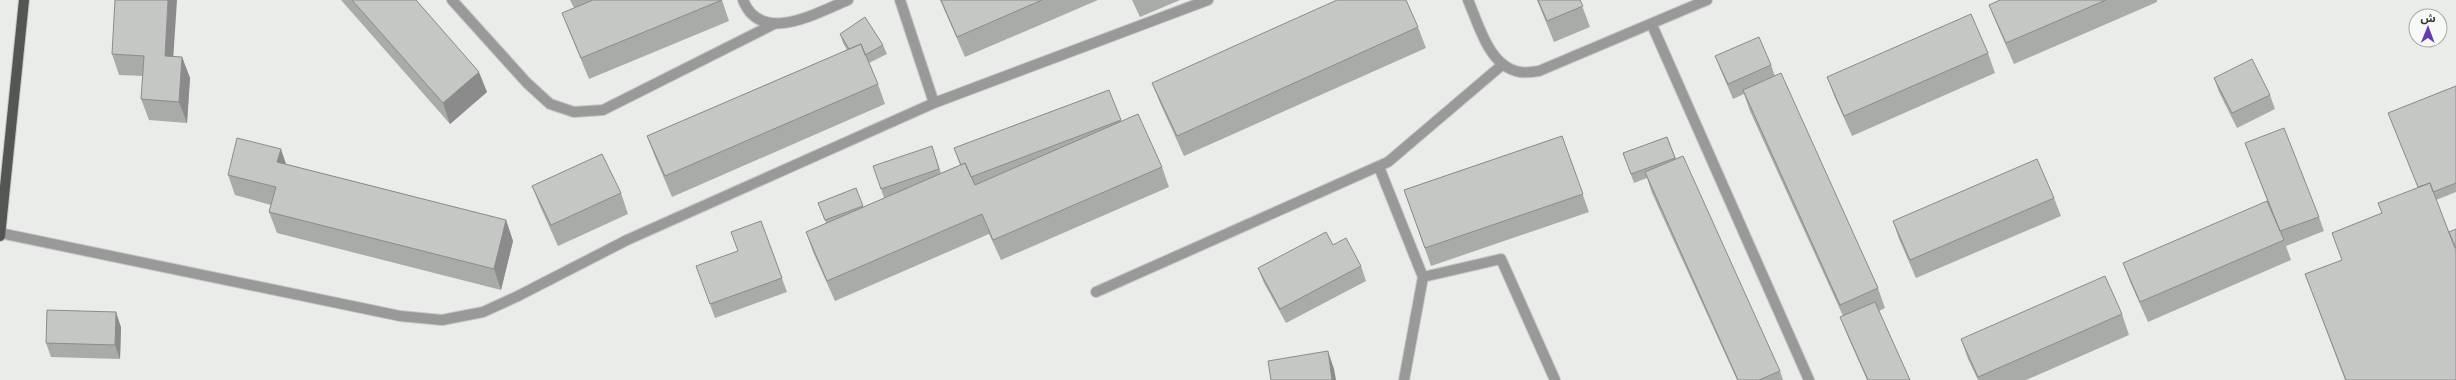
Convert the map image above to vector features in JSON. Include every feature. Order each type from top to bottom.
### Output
[{"type":"main road","points":[[0,234],[24,0]]},
{"type":"street","points":[[452,0],[527,83],[550,104],[574,112],[603,110],[774,24]]},
{"type":"street","points":[[743,0],[746,8],[758,18],[774,24],[790,24],[848,0]]},
{"type":"street","points":[[900,0],[934,103]]},
{"type":"street","points":[[0,234],[400,316],[442,320],[483,312],[518,296],[627,240],[934,103],[1208,0]]},
{"type":"street","points":[[1468,0],[1490,51],[1502,65],[1520,72],[1539,71],[1707,0]]},
{"type":"street","points":[[1652,24],[1809,380]]},
{"type":"street","points":[[1096,292],[1388,162],[1502,65]]},
{"type":"street","points":[[1379,167],[1423,277],[1404,380]]},
{"type":"street","points":[[1423,277],[1501,259],[1555,380]]},
{"type":"building","points":[[115,0],[168,0],[165,56],[182,57],[179,102],[141,99],[144,56],[112,54]]},
{"type":"building","points":[[352,0],[416,0],[479,72],[443,103]]},
{"type":"building","points":[[593,0],[722,0],[581,58],[562,13]]},
{"type":"building","points":[[941,0],[1042,0],[957,37]]},
{"type":"building","points":[[1337,0],[1406,0],[1418,27],[1177,136],[1152,83]]},
{"type":"building","points":[[1538,0],[1580,0],[1583,6],[1547,21]]},
{"type":"building","points":[[2000,0],[2106,0],[2006,43],[1989,5]]},
{"type":"building","points":[[1971,14],[1988,53],[1844,116],[1827,77]]},
{"type":"building","points":[[865,17],[883,45],[865,55],[861,44],[849,49],[840,34]]},
{"type":"building","points":[[1759,37],[1771,65],[1728,84],[1715,56]]},
{"type":"building","points":[[861,44],[878,84],[665,176],[647,136]]},
{"type":"building","points":[[2252,59],[2270,95],[2232,113],[2214,78]]},
{"type":"building","points":[[1781,73],[1878,288],[1840,305],[1743,90]]},
{"type":"building","points":[[2456,86],[2456,183],[2433,192],[2430,183],[2418,187],[2388,113]]},
{"type":"building","points":[[1109,90],[1121,120],[971,177],[965,163],[961,165],[954,148]]},
{"type":"building","points":[[1138,114],[1162,167],[993,240],[982,214],[827,281],[806,232],[965,163],[975,185]]},
{"type":"building","points":[[2284,128],[2319,217],[2280,231],[2245,143]]},
{"type":"building","points":[[1562,136],[1583,194],[1425,248],[1404,190]]},
{"type":"building","points":[[1667,137],[1675,158],[1631,174],[1623,153]]},
{"type":"building","points":[[237,138],[281,149],[277,162],[506,220],[494,269],[269,212],[276,187],[228,175]]},
{"type":"building","points":[[932,146],[939,169],[881,189],[873,166]]},
{"type":"building","points":[[602,154],[621,193],[551,225],[532,186]]},
{"type":"building","points":[[1683,156],[1780,371],[1759,380],[1738,380],[1645,172]]},
{"type":"building","points":[[2037,159],[2054,198],[1910,260],[1893,221]]},
{"type":"building","points":[[2430,183],[2456,251],[2456,380],[2346,380],[2305,274],[2342,260],[2332,233],[2382,213],[2378,203]]},
{"type":"building","points":[[856,188],[863,206],[825,220],[818,203]]},
{"type":"building","points":[[2267,201],[2284,240],[2140,302],[2123,263]]},
{"type":"building","points":[[761,221],[782,278],[710,304],[696,266],[738,251],[731,232]]},
{"type":"building","points":[[2456,229],[2456,248],[2449,232]]},
{"type":"building","points":[[1326,232],[1333,245],[1346,238],[1361,266],[1280,309],[1258,268]]},
{"type":"building","points":[[2105,276],[2122,314],[1978,377],[1961,339]]},
{"type":"building","points":[[1875,302],[1910,380],[1868,380],[1840,317]]},
{"type":"building","points":[[47,310],[116,312],[115,345],[46,343]]},
{"type":"building","points":[[1328,351],[1332,380],[1271,380],[1268,361]]}]
